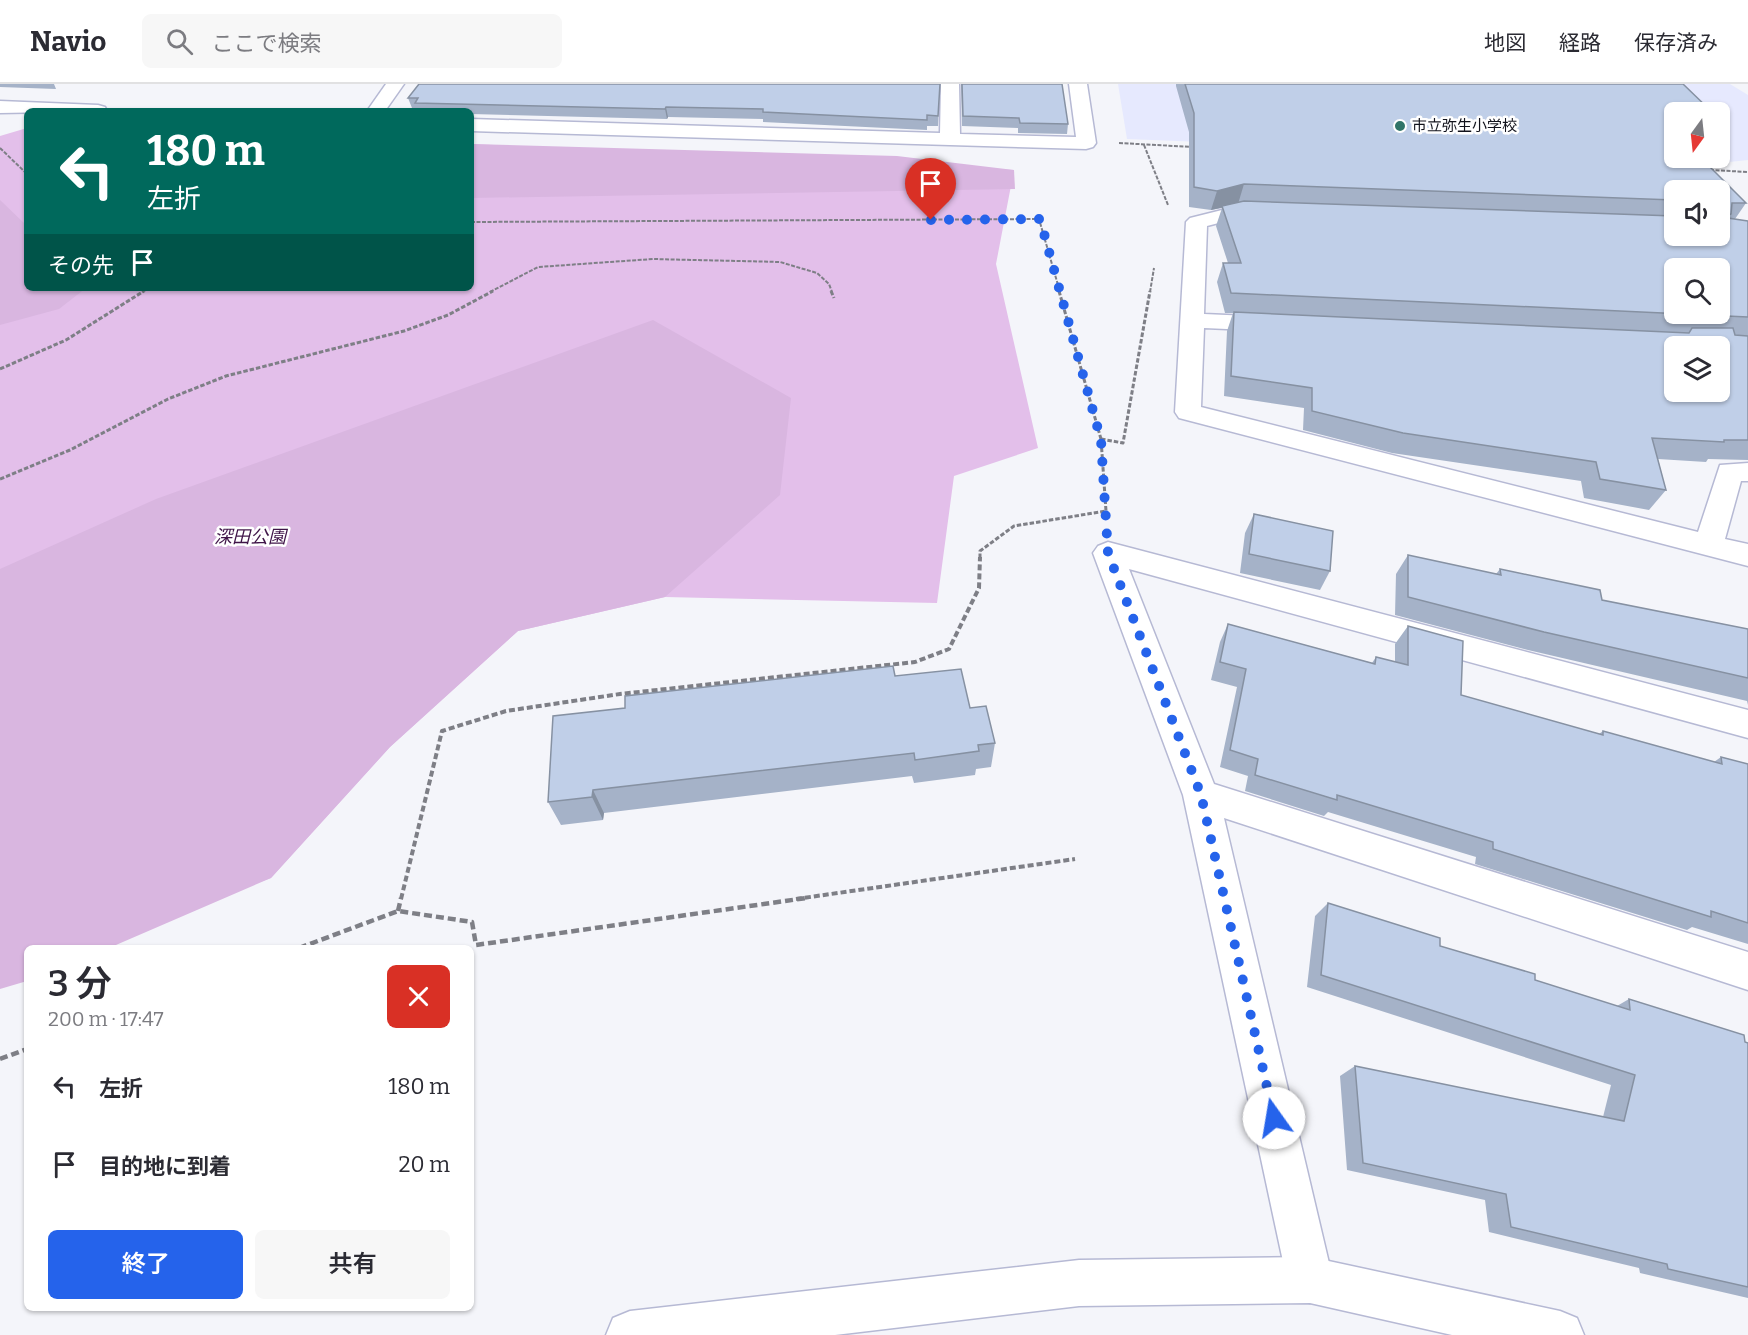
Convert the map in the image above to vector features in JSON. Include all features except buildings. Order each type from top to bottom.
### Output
[{"type":"street","points":[[378,108],[394,84]]},
{"type":"street","points":[[950,84],[950,139]]},
{"type":"street","points":[[474,125],[1086,143],[1078,84]]},
{"type":"street","points":[[0,107],[24,108]]},
{"type":"street","points":[[1285,213],[1238,212],[1197,222],[1188,412],[1748,555]]},
{"type":"street","points":[[1192,320],[1298,325]]},
{"type":"street","points":[[1709,545],[1730,472],[1748,472]]},
{"type":"street","points":[[1108,553],[1748,723]]},
{"type":"street","points":[[1108,553],[1201,795],[1310,1280]]},
{"type":"street","points":[[1201,795],[1748,971]]},
{"type":"street","points":[[630,1335],[1078,1283],[1310,1280],[1560,1335]]},
{"type":"path","points":[[1086,143],[1203,147]]},
{"type":"path","points":[[1144,145],[1165,203],[1163,215]]},
{"type":"path","points":[[0,148],[24,171]]},
{"type":"path","points":[[1701,170],[1748,172]]},
{"type":"path","points":[[1165,203],[1197,222]]},
{"type":"path","points":[[474,222],[1040,219],[1101,440],[1108,553]]},
{"type":"path","points":[[0,479],[70,450],[168,399],[226,376],[404,331],[448,315],[538,267],[653,259],[780,262],[817,273],[829,284],[834,298]]},
{"type":"path","points":[[1101,440],[1123,443],[1155,260]]},
{"type":"path","points":[[0,369],[66,340],[143,291]]},
{"type":"path","points":[[398,911],[442,731],[506,711],[609,696],[915,662],[950,649],[979,588],[980,551],[1014,526],[1106,511]]},
{"type":"path","points":[[307,945],[398,911],[472,922],[476,945],[1075,859]]},
{"type":"path","points":[[0,1059],[24,1050]]},
{"type":"shaded area","name":"市立弥生小学校","points":[[1118,84],[1730,84],[1748,95],[1748,160],[1730,162],[1730,102],[1664,102],[1664,161],[1127,139]]},
{"type":"green space","name":"深田公園","points":[[24,129],[24,291],[474,291],[474,144],[1014,170],[996,264],[1038,448],[954,476],[937,603],[665,597],[518,631],[390,747],[271,878],[79,945],[24,945],[24,951],[0,973],[0,136]]},
{"type":"green space","points":[[474,144],[897,156],[1014,170],[1015,189],[474,198]]},
{"type":"green space","points":[[0,200],[24,223],[24,291],[82,291],[59,309],[0,325]]},
{"type":"green space","points":[[653,320],[791,398],[780,495],[665,597],[518,631],[390,747],[271,878],[116,945],[24,945],[24,982],[0,989],[0,569],[156,499]]},
{"type":"place","name":"市立弥生小学校","points":[[1400,126]]},
{"type":"route","points":[[931,220],[1040,219],[1101,440],[1108,553],[1201,795],[1274,1118]]}]
